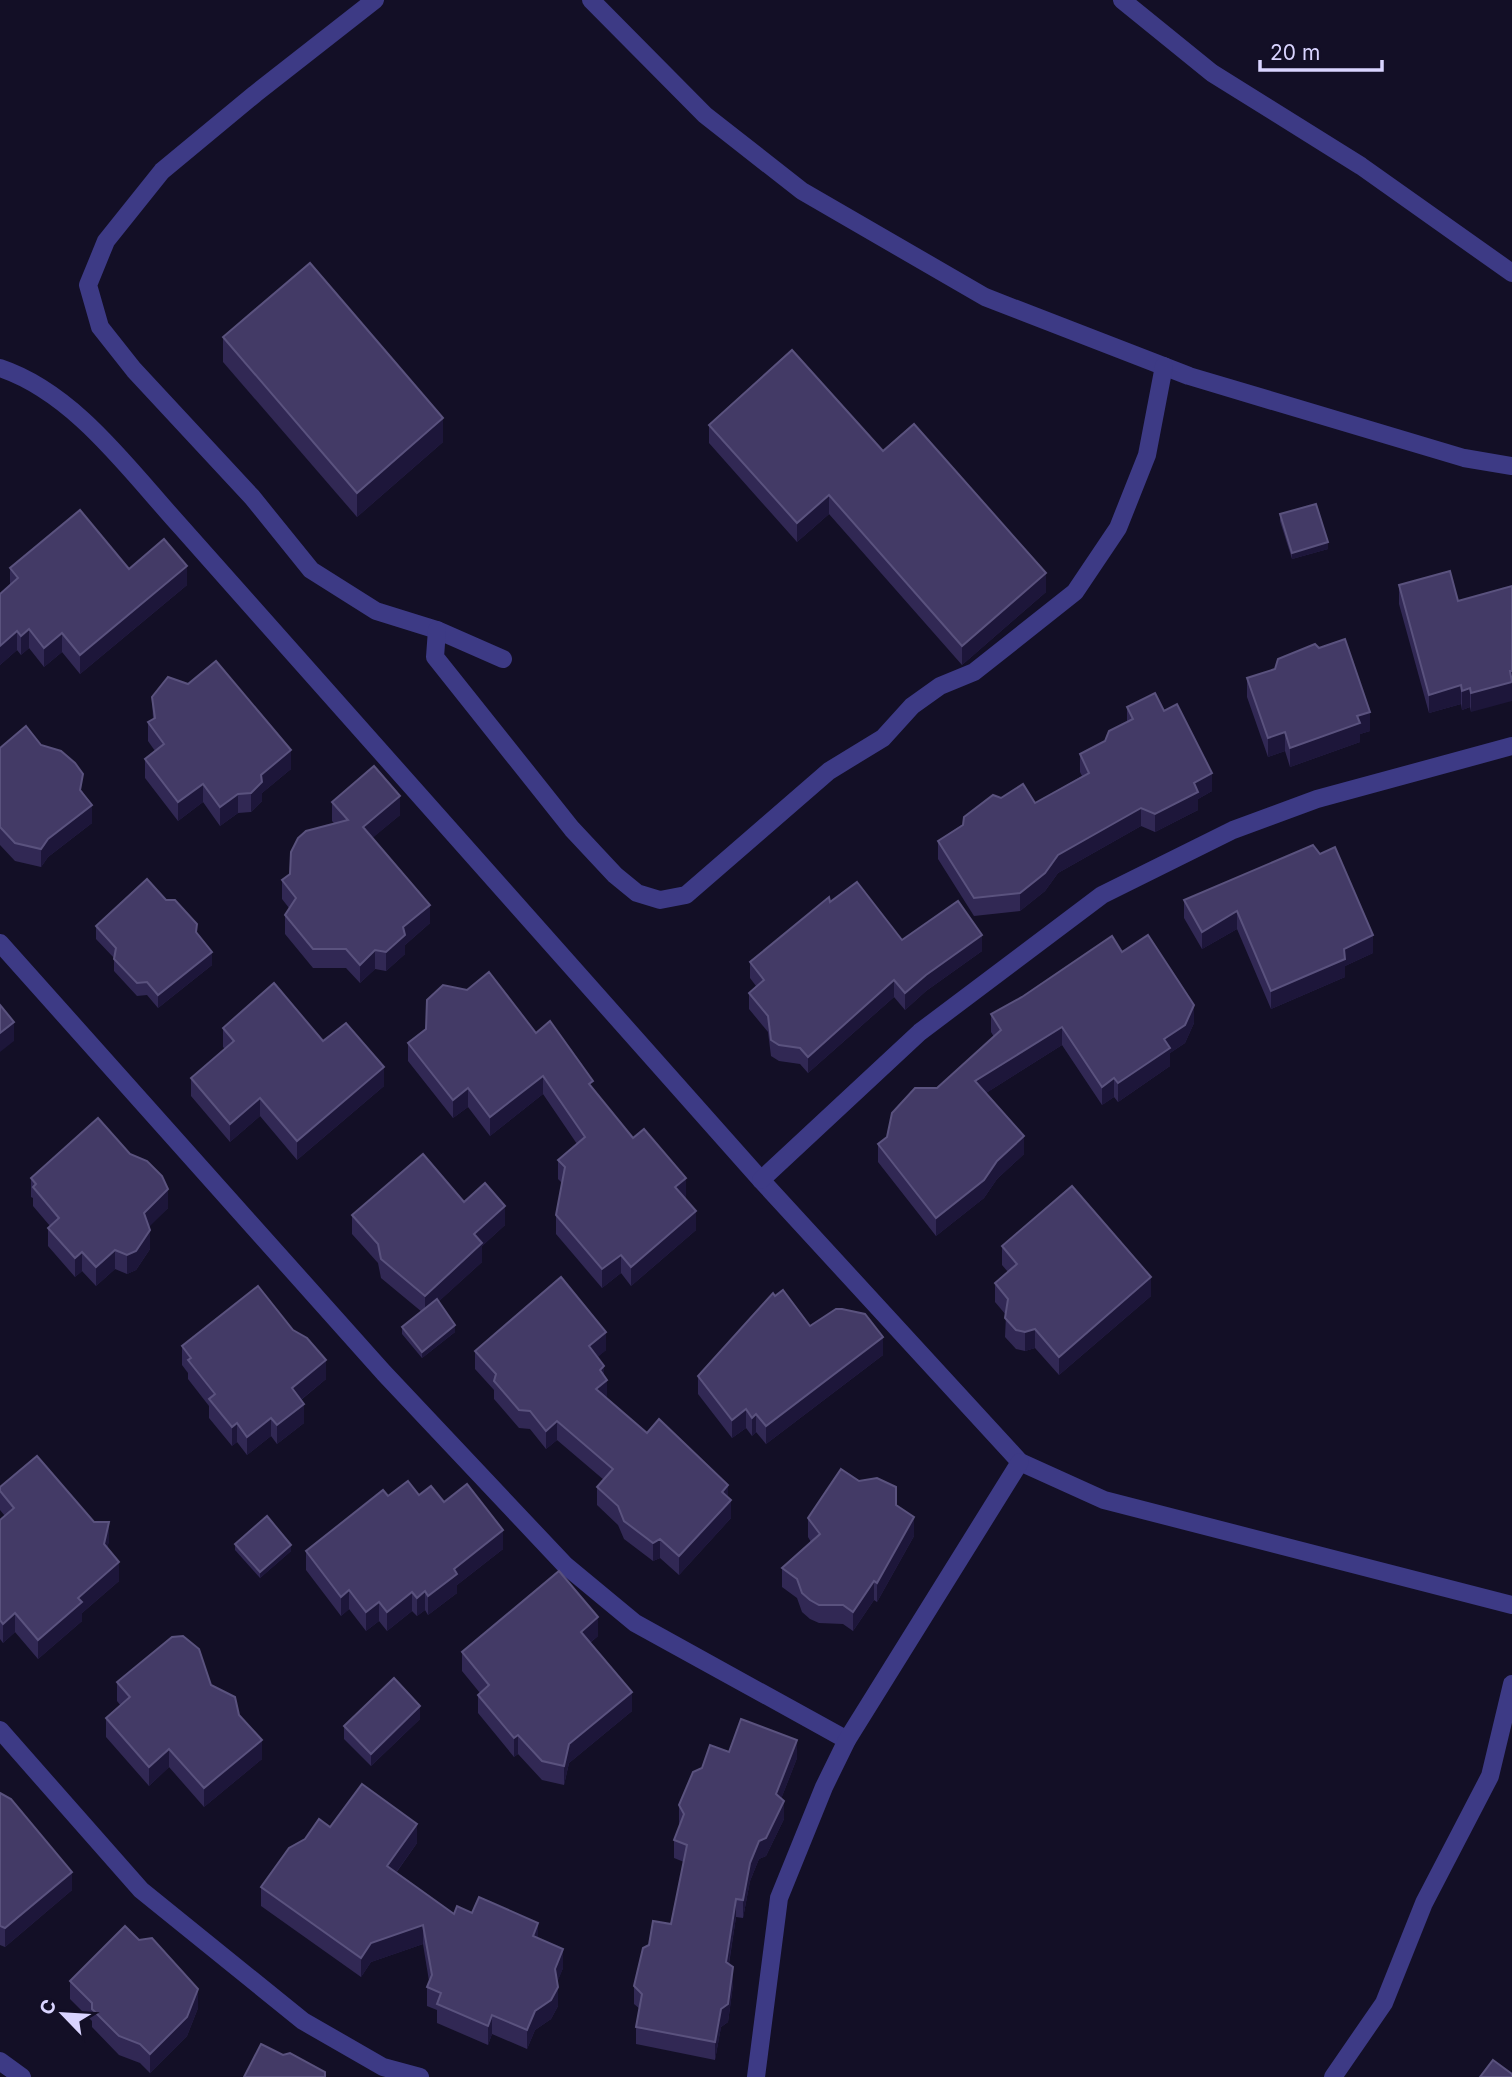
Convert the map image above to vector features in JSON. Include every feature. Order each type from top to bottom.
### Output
[{"type":"lane","points":[[376,0],[162,171],[106,242],[88,285],[100,327],[134,370],[252,497],[311,570],[376,611],[437,630],[503,659]]},
{"type":"lane","points":[[591,0],[705,115],[802,191],[985,297],[1164,366],[1464,458],[1512,466]]},
{"type":"lane","points":[[1122,0],[1212,73],[1361,166],[1512,273]]},
{"type":"lane","points":[[437,630],[435,657],[572,829],[615,875],[637,893],[660,900],[685,895],[829,771],[883,738],[912,706],[940,686],[974,673],[1075,592],[1118,528],[1147,455],[1164,366]]},
{"type":"lane","points":[[0,368],[27,377],[86,424],[191,538],[761,1180],[1020,1462],[1104,1500],[1512,1605]]},
{"type":"lane","points":[[761,1180],[920,1032],[1102,895],[1233,830],[1317,799],[1512,746]]},
{"type":"lane","points":[[0,943],[384,1373],[565,1566],[635,1623],[848,1740]]},
{"type":"lane","points":[[755,2077],[779,1898],[824,1787],[848,1740],[1020,1462]]},
{"type":"lane","points":[[1333,2077],[1384,2003],[1424,1903],[1490,1776],[1512,1684]]},
{"type":"lane","points":[[0,1730],[141,1890],[303,2021],[383,2067],[420,2077]]},
{"type":"lane","points":[[0,2061],[22,2077]]},
{"type":"building","points":[[310,263],[443,418],[357,493],[223,337]]},
{"type":"building","points":[[792,350],[883,451],[914,424],[1046,573],[962,646],[829,495],[797,523],[709,425]]},
{"type":"building","points":[[1316,504],[1328,542],[1292,553],[1280,514]]},
{"type":"building","points":[[80,510],[129,569],[164,539],[187,566],[80,655],[62,633],[44,648],[29,629],[21,636],[17,631],[0,646],[0,594],[18,578],[10,568]]},
{"type":"building","points":[[1450,571],[1458,601],[1512,586],[1512,682],[1471,693],[1470,688],[1462,691],[1461,685],[1429,695],[1399,585]]},
{"type":"building","points":[[1345,639],[1370,712],[1357,716],[1360,723],[1290,748],[1285,732],[1268,738],[1247,678],[1275,669],[1278,659],[1315,644],[1319,648]]},
{"type":"building","points":[[216,661],[291,750],[261,775],[262,782],[251,793],[238,794],[220,807],[203,784],[178,802],[145,759],[164,744],[148,722],[155,718],[152,697],[168,677],[188,684]]},
{"type":"building","points":[[1155,693],[1164,711],[1177,704],[1212,773],[1194,783],[1198,792],[1155,814],[1141,808],[1058,855],[1045,873],[1020,893],[974,898],[938,841],[963,825],[964,817],[993,795],[1001,798],[1023,784],[1035,803],[1089,773],[1080,754],[1105,741],[1109,731],[1133,719],[1127,707]]},
{"type":"building","points":[[26,726],[41,745],[61,751],[75,763],[83,774],[80,790],[92,805],[48,839],[41,849],[15,843],[0,827],[0,748]]},
{"type":"building","points":[[374,766],[400,796],[363,827],[430,905],[403,927],[405,935],[386,952],[375,950],[360,965],[346,949],[313,949],[285,915],[296,898],[282,880],[290,874],[291,852],[298,838],[306,831],[348,820],[332,802]]},
{"type":"building","points":[[1313,845],[1320,854],[1335,847],[1373,935],[1344,949],[1345,959],[1271,991],[1237,911],[1202,932],[1184,900]]},
{"type":"building","points":[[147,879],[166,900],[175,900],[197,924],[196,932],[212,952],[158,995],[147,982],[137,983],[114,959],[116,948],[96,926]]},
{"type":"building","points":[[857,882],[902,940],[958,901],[982,935],[905,993],[894,980],[808,1057],[800,1048],[779,1045],[771,1040],[768,1016],[749,993],[764,980],[750,962],[829,897],[830,902]]},
{"type":"building","points":[[1148,935],[1194,1005],[1185,1025],[1164,1039],[1170,1048],[1118,1083],[1114,1078],[1102,1087],[1062,1027],[975,1081],[1024,1136],[997,1161],[984,1180],[936,1218],[878,1144],[887,1137],[892,1113],[915,1088],[937,1088],[1001,1030],[991,1014],[1022,997],[1112,936],[1122,952]]},
{"type":"building","points":[[489,972],[536,1033],[550,1021],[593,1081],[589,1084],[633,1138],[644,1129],[686,1178],[675,1187],[696,1211],[631,1267],[621,1255],[602,1269],[556,1215],[565,1167],[558,1160],[585,1137],[543,1076],[490,1117],[468,1088],[453,1100],[408,1043],[426,1029],[427,1000],[443,985],[467,990]]},
{"type":"building","points":[[274,983],[323,1041],[346,1023],[384,1067],[297,1141],[260,1098],[230,1124],[191,1078],[234,1041],[223,1028]]},
{"type":"building","points":[[0,1005],[14,1022],[0,1033]]},
{"type":"building","points":[[98,1118],[130,1154],[147,1161],[162,1176],[168,1189],[144,1213],[150,1230],[136,1251],[127,1255],[115,1250],[96,1267],[82,1252],[75,1258],[48,1228],[59,1218],[33,1187],[36,1184],[31,1178]]},
{"type":"building","points":[[423,1154],[464,1202],[485,1183],[505,1206],[474,1234],[482,1243],[425,1296],[381,1259],[378,1244],[352,1215]]},
{"type":"building","points":[[1072,1186],[1151,1277],[1059,1357],[1035,1329],[1025,1332],[1016,1330],[1005,1318],[1008,1299],[995,1283],[1017,1264],[1002,1246]]},
{"type":"building","points":[[561,1277],[606,1332],[589,1346],[604,1366],[600,1370],[607,1380],[596,1389],[647,1433],[659,1419],[728,1485],[722,1492],[731,1500],[679,1556],[660,1539],[653,1543],[624,1521],[618,1506],[597,1487],[613,1469],[557,1421],[546,1431],[530,1411],[519,1410],[494,1381],[496,1374],[475,1351]]},
{"type":"building","points":[[258,1286],[293,1330],[307,1338],[326,1360],[292,1388],[304,1404],[277,1425],[271,1418],[247,1437],[237,1423],[232,1427],[209,1399],[215,1394],[188,1360],[191,1358],[182,1346]]},
{"type":"building","points":[[783,1290],[810,1326],[836,1309],[842,1309],[865,1314],[883,1337],[766,1426],[756,1414],[752,1418],[746,1409],[732,1420],[698,1376],[773,1293],[775,1296]]},
{"type":"building","points":[[437,1299],[455,1325],[422,1352],[402,1327]]},
{"type":"building","points":[[37,1456],[94,1522],[109,1522],[104,1544],[119,1562],[78,1598],[82,1602],[38,1640],[15,1613],[3,1624],[0,1620],[0,1520],[14,1508],[0,1491],[0,1487]]},
{"type":"building","points":[[841,1469],[859,1481],[877,1478],[896,1487],[896,1505],[914,1517],[877,1583],[874,1581],[853,1612],[843,1605],[819,1605],[810,1600],[802,1593],[797,1579],[782,1568],[820,1534],[808,1518]]},
{"type":"building","points":[[408,1481],[419,1495],[431,1486],[444,1502],[467,1484],[503,1530],[454,1569],[457,1574],[428,1596],[425,1591],[417,1598],[412,1592],[387,1612],[379,1602],[366,1612],[349,1590],[341,1597],[306,1551],[383,1490],[388,1496]]},
{"type":"building","points":[[267,1516],[291,1545],[260,1572],[235,1544]]},
{"type":"building","points":[[559,1571],[598,1617],[581,1632],[632,1692],[569,1744],[564,1766],[542,1761],[518,1735],[514,1738],[478,1695],[489,1685],[462,1652]]},
{"type":"building","points":[[183,1636],[199,1649],[211,1685],[235,1697],[239,1715],[262,1740],[204,1788],[169,1749],[149,1767],[106,1718],[130,1697],[117,1682],[172,1637]]},
{"type":"building","points":[[394,1678],[420,1706],[371,1754],[344,1726]]},
{"type":"building","points":[[741,1719],[797,1740],[776,1794],[784,1801],[766,1838],[759,1841],[750,1863],[743,1900],[736,1899],[726,1962],[733,1967],[728,2004],[721,2009],[715,2042],[636,2027],[642,1994],[634,1986],[643,1948],[649,1945],[653,1921],[671,1924],[687,1845],[674,1840],[684,1814],[679,1805],[693,1772],[702,1768],[710,1745],[729,1752]]},
{"type":"building","points":[[362,1784],[417,1824],[387,1866],[454,1914],[457,1906],[472,1913],[479,1897],[538,1923],[533,1936],[563,1949],[555,1969],[558,1987],[551,2000],[535,2011],[527,2030],[492,2015],[488,2026],[437,2004],[441,1993],[427,1987],[432,1975],[423,1925],[371,1943],[361,1958],[261,1887],[289,1848],[305,1839],[319,1819],[330,1827]]},
{"type":"building","points":[[0,1793],[11,1799],[72,1872],[5,1928],[0,1926]]},
{"type":"building","points":[[125,1926],[139,1940],[152,1938],[198,1989],[187,2017],[150,2054],[140,2044],[119,2036],[92,2009],[92,2003],[70,1981]]},
{"type":"building","points":[[261,2044],[283,2055],[290,2053],[325,2072],[325,2077],[244,2077]]},
{"type":"building","points":[[1493,2060],[1512,2074],[1512,2077],[1480,2077]]}]
